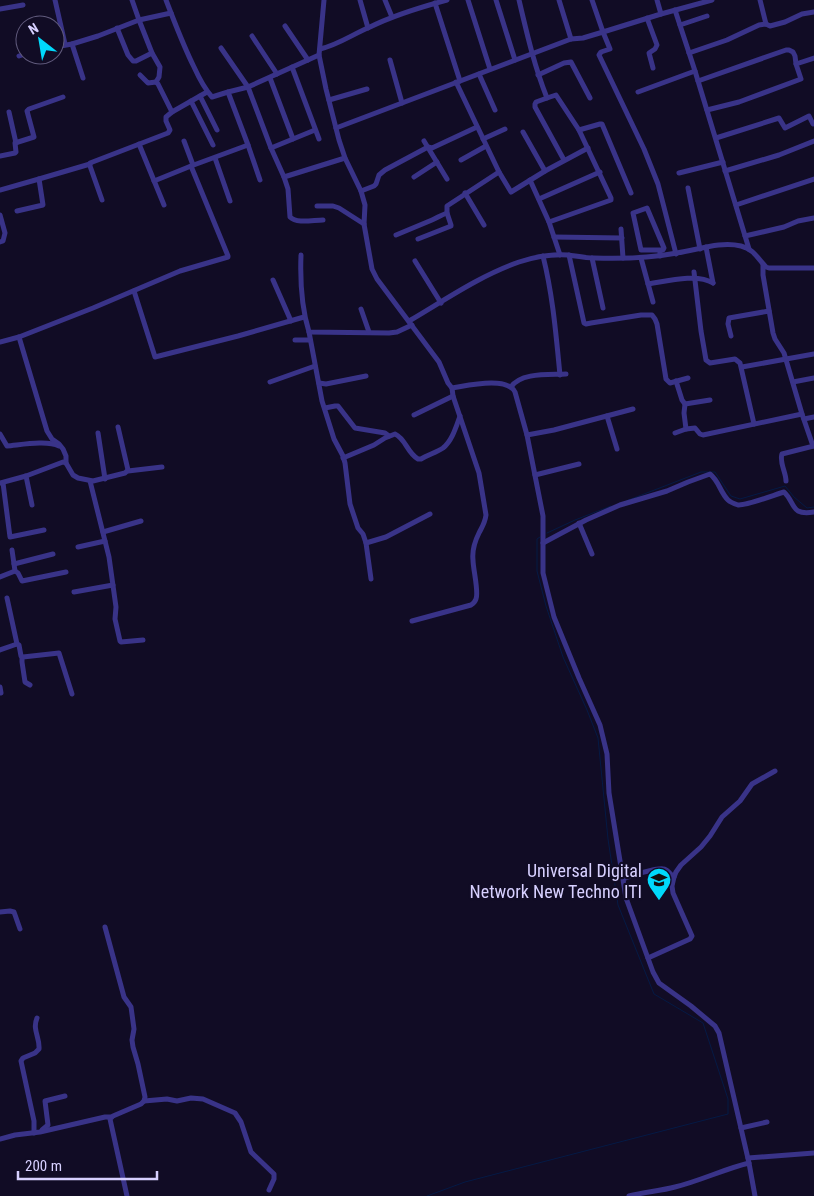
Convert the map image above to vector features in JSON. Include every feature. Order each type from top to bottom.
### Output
[{"type":"street","points":[[55,0],[66,44],[72,44],[138,20],[170,13]]},
{"type":"street","points":[[132,0],[138,20],[160,67],[159,77],[156,82]]},
{"type":"street","points":[[166,0],[183,46],[202,83],[212,96],[248,87],[308,60],[320,52],[392,17],[447,0]]},
{"type":"street","points":[[324,0],[320,52],[336,128],[345,158],[361,191],[365,205],[364,224],[372,270],[439,362],[452,388],[479,473],[486,515],[472,554],[477,598],[471,604],[412,621]]},
{"type":"street","points":[[360,0],[368,28]]},
{"type":"street","points":[[385,0],[392,17]]},
{"type":"street","points":[[468,0],[490,69]]},
{"type":"street","points":[[496,0],[515,60]]},
{"type":"street","points":[[519,0],[531,54],[547,98]]},
{"type":"street","points":[[559,0],[571,39]]},
{"type":"street","points":[[592,0],[610,49],[601,52],[599,55],[644,149],[658,184],[676,254]]},
{"type":"street","points":[[657,0],[661,14]]},
{"type":"street","points":[[336,128],[571,39],[583,38],[712,0]]},
{"type":"street","points":[[760,0],[766,24]]},
{"type":"street","points":[[435,3],[458,82],[486,146],[511,192],[588,148]]},
{"type":"street","points":[[0,9],[22,5]]},
{"type":"street","points":[[674,10],[695,71],[749,249]]},
{"type":"street","points":[[689,53],[727,40],[759,25],[766,24],[770,26],[785,22],[802,14],[814,12]]},
{"type":"street","points":[[680,25],[707,16]]},
{"type":"street","points":[[647,18],[657,45],[649,53],[653,68]]},
{"type":"street","points":[[285,26],[308,60]]},
{"type":"street","points":[[117,28],[128,55],[133,61],[152,53]]},
{"type":"street","points":[[252,36],[276,74]]},
{"type":"street","points":[[72,44],[83,78]]},
{"type":"street","points":[[221,48],[248,87],[288,189],[290,217],[298,221],[323,220]]},
{"type":"street","points":[[698,81],[786,50],[793,52],[801,79],[739,102],[707,110]]},
{"type":"street","points":[[796,64],[814,58]]},
{"type":"street","points":[[390,60],[402,103]]},
{"type":"street","points":[[538,75],[564,63],[571,62],[590,98]]},
{"type":"street","points":[[292,67],[319,140]]},
{"type":"street","points":[[638,92],[695,71]]},
{"type":"street","points":[[479,74],[495,110]]},
{"type":"street","points":[[140,75],[148,83],[156,82]]},
{"type":"street","points":[[270,78],[293,139]]},
{"type":"street","points":[[156,82],[160,86],[172,112]]},
{"type":"street","points":[[329,100],[367,88]]},
{"type":"street","points":[[0,190],[90,164],[168,133],[170,130],[166,118],[172,112],[208,92]]},
{"type":"street","points":[[228,92],[260,180]]},
{"type":"street","points":[[549,222],[612,198],[579,130],[556,95],[536,102],[535,107],[564,160]]},
{"type":"street","points":[[200,96],[217,130]]},
{"type":"street","points":[[16,143],[34,137],[27,111],[29,109],[63,97]]},
{"type":"street","points":[[191,101],[213,145]]},
{"type":"street","points":[[0,156],[16,152],[16,143],[9,112]]},
{"type":"street","points":[[716,138],[779,118],[784,128],[809,116],[813,124]]},
{"type":"street","points":[[579,130],[602,124],[631,193]]},
{"type":"street","points":[[361,191],[374,186],[379,175],[385,170],[428,147],[432,148],[477,127]]},
{"type":"street","points":[[483,139],[505,129]]},
{"type":"street","points":[[271,148],[315,130]]},
{"type":"street","points":[[523,132],[545,171]]},
{"type":"street","points":[[0,342],[19,337],[93,308],[180,271],[228,258],[184,141]]},
{"type":"street","points":[[424,141],[447,179]]},
{"type":"street","points":[[725,171],[779,155],[814,141]]},
{"type":"street","points":[[139,144],[164,205]]},
{"type":"street","points":[[154,181],[248,145]]},
{"type":"street","points":[[461,160],[486,146]]},
{"type":"street","points":[[215,158],[230,201]]},
{"type":"street","points":[[284,177],[345,158]]},
{"type":"street","points":[[414,177],[437,162]]},
{"type":"street","points":[[679,173],[723,162]]},
{"type":"street","points":[[90,164],[102,200]]},
{"type":"street","points":[[418,239],[451,226],[447,206],[499,172]]},
{"type":"street","points":[[539,199],[600,172]]},
{"type":"street","points":[[736,205],[814,179]]},
{"type":"street","points":[[17,211],[43,205],[39,180]]},
{"type":"street","points":[[530,180],[549,222],[560,255]]},
{"type":"street","points":[[688,188],[700,248]]},
{"type":"street","points":[[465,193],[484,225]]},
{"type":"street","points":[[317,206],[339,208],[364,224]]},
{"type":"street","points":[[309,332],[397,332],[484,276],[518,262],[543,256],[569,255],[592,258],[641,258],[660,253],[664,248],[647,208],[633,215],[641,250],[660,253],[676,254],[725,244],[749,249],[769,268],[814,268]]},
{"type":"street","points":[[396,235],[447,213]]},
{"type":"street","points":[[0,215],[5,235],[3,241],[0,242]]},
{"type":"street","points":[[745,236],[814,218]]},
{"type":"street","points":[[621,229],[623,258]]},
{"type":"street","points":[[554,237],[622,238]]},
{"type":"street","points":[[648,284],[695,278],[713,283],[706,247]]},
{"type":"street","points":[[301,255],[300,275],[304,317],[309,332],[324,408],[334,439],[343,458],[350,504],[366,543],[371,579]]},
{"type":"street","points":[[569,255],[584,323],[652,315],[657,324],[665,377],[668,382],[688,378]]},
{"type":"street","points":[[511,387],[516,381],[526,378],[563,374],[549,282],[543,256]]},
{"type":"street","points":[[592,258],[603,308]]},
{"type":"street","points":[[641,258],[652,302]]},
{"type":"street","points":[[415,262],[441,303]]},
{"type":"street","points":[[763,264],[763,276],[775,339],[782,348],[814,446],[782,454],[781,458],[786,481]]},
{"type":"street","points":[[694,272],[700,332],[706,360],[710,363],[738,360],[742,368],[754,424]]},
{"type":"street","points":[[273,280],[292,321]]},
{"type":"street","points":[[134,291],[155,357],[304,317]]},
{"type":"street","points":[[361,309],[369,332]]},
{"type":"street","points":[[731,336],[728,324],[729,318],[769,311]]},
{"type":"street","points":[[19,337],[47,430],[52,439],[61,446],[66,460]]},
{"type":"street","points":[[295,340],[310,340]]},
{"type":"street","points":[[742,368],[814,354]]},
{"type":"street","points":[[270,382],[315,366]]},
{"type":"street","points":[[319,383],[326,384],[366,376]]},
{"type":"street","points":[[793,382],[814,378]]},
{"type":"street","points":[[676,381],[685,404],[686,429]]},
{"type":"street","points":[[452,388],[494,382],[511,387],[515,392],[527,435],[543,516],[543,573],[554,617],[600,725],[607,754],[609,793],[626,898],[653,972],[659,983],[691,1006],[715,1026],[720,1033],[755,1196]]},
{"type":"street","points":[[414,415],[453,396]]},
{"type":"street","points":[[685,404],[710,400]]},
{"type":"street","points":[[324,408],[338,406],[355,428],[389,436]]},
{"type":"street","points":[[527,435],[554,430],[633,409]]},
{"type":"street","points":[[343,458],[395,434],[400,436],[414,457],[421,459],[443,448],[455,430],[460,416]]},
{"type":"street","points":[[607,416],[617,449]]},
{"type":"street","points":[[675,433],[695,428],[702,435],[754,424],[814,417]]},
{"type":"street","points":[[118,427],[128,471]]},
{"type":"street","points":[[98,433],[105,478]]},
{"type":"street","points":[[0,434],[7,446],[33,444],[55,444],[59,446],[73,475],[90,481],[128,471],[162,467]]},
{"type":"street","points":[[44,530],[10,537],[1,483],[26,476],[66,460]]},
{"type":"street","points":[[535,475],[579,464]]},
{"type":"street","points":[[543,543],[620,505],[667,491],[710,474],[716,480],[728,500],[739,505],[784,492],[792,506],[799,511],[805,513],[814,512]]},
{"type":"street","points":[[26,476],[32,505]]},
{"type":"street","points":[[90,481],[109,557],[116,607],[115,619],[120,641],[143,640]]},
{"type":"street","points":[[366,543],[386,537],[430,514]]},
{"type":"street","points":[[103,532],[142,521]]},
{"type":"street","points":[[579,524],[592,554]]},
{"type":"street","points":[[78,547],[105,541]]},
{"type":"street","points":[[12,550],[15,571],[22,581],[66,572]]},
{"type":"street","points":[[14,564],[53,554]]},
{"type":"street","points":[[0,577],[15,571]]},
{"type":"street","points":[[74,592],[113,585]]},
{"type":"street","points":[[7,598],[17,644],[19,645],[22,657],[25,681],[30,686]]},
{"type":"street","points":[[0,650],[17,644]]},
{"type":"street","points":[[22,657],[58,652],[72,694]]},
{"type":"street","points":[[648,958],[690,939],[692,936],[673,893],[672,886],[676,872],[701,847],[722,817],[740,801],[752,784],[775,771]]},
{"type":"street","points":[[623,879],[663,868],[674,877]]},
{"type":"street","points":[[0,912],[14,912],[20,929]]},
{"type":"street","points":[[105,928],[124,997],[130,1007],[134,1029],[133,1047],[145,1098],[144,1101]]},
{"type":"street","points":[[37,1018],[35,1028],[39,1049],[21,1061],[37,1132]]},
{"type":"street","points":[[37,1132],[48,1125],[46,1101],[65,1096]]},
{"type":"street","points":[[0,1139],[111,1117],[144,1101],[167,1099],[177,1101],[203,1098],[235,1113],[241,1122],[251,1152],[274,1174],[269,1190]]},
{"type":"street","points":[[111,1117],[110,1122],[116,1141],[127,1196]]},
{"type":"street","points":[[741,1128],[767,1122]]},
{"type":"street","points":[[629,1196],[675,1187],[749,1161],[814,1153]]},
{"type":"waterway","points":[[626,501],[701,472],[715,472],[731,496],[740,499],[785,486],[807,508],[814,507]]},
{"type":"waterway","points":[[547,533],[611,506]]},
{"type":"waterway","points":[[427,1196],[465,1182],[728,1114],[728,1099],[703,1023],[654,994],[618,905],[608,839],[598,738],[563,657],[546,606],[537,571],[537,539],[540,537]]},
{"type":"place","name":"Universal Digital Network New Techno ITI","points":[[659,901]]}]
